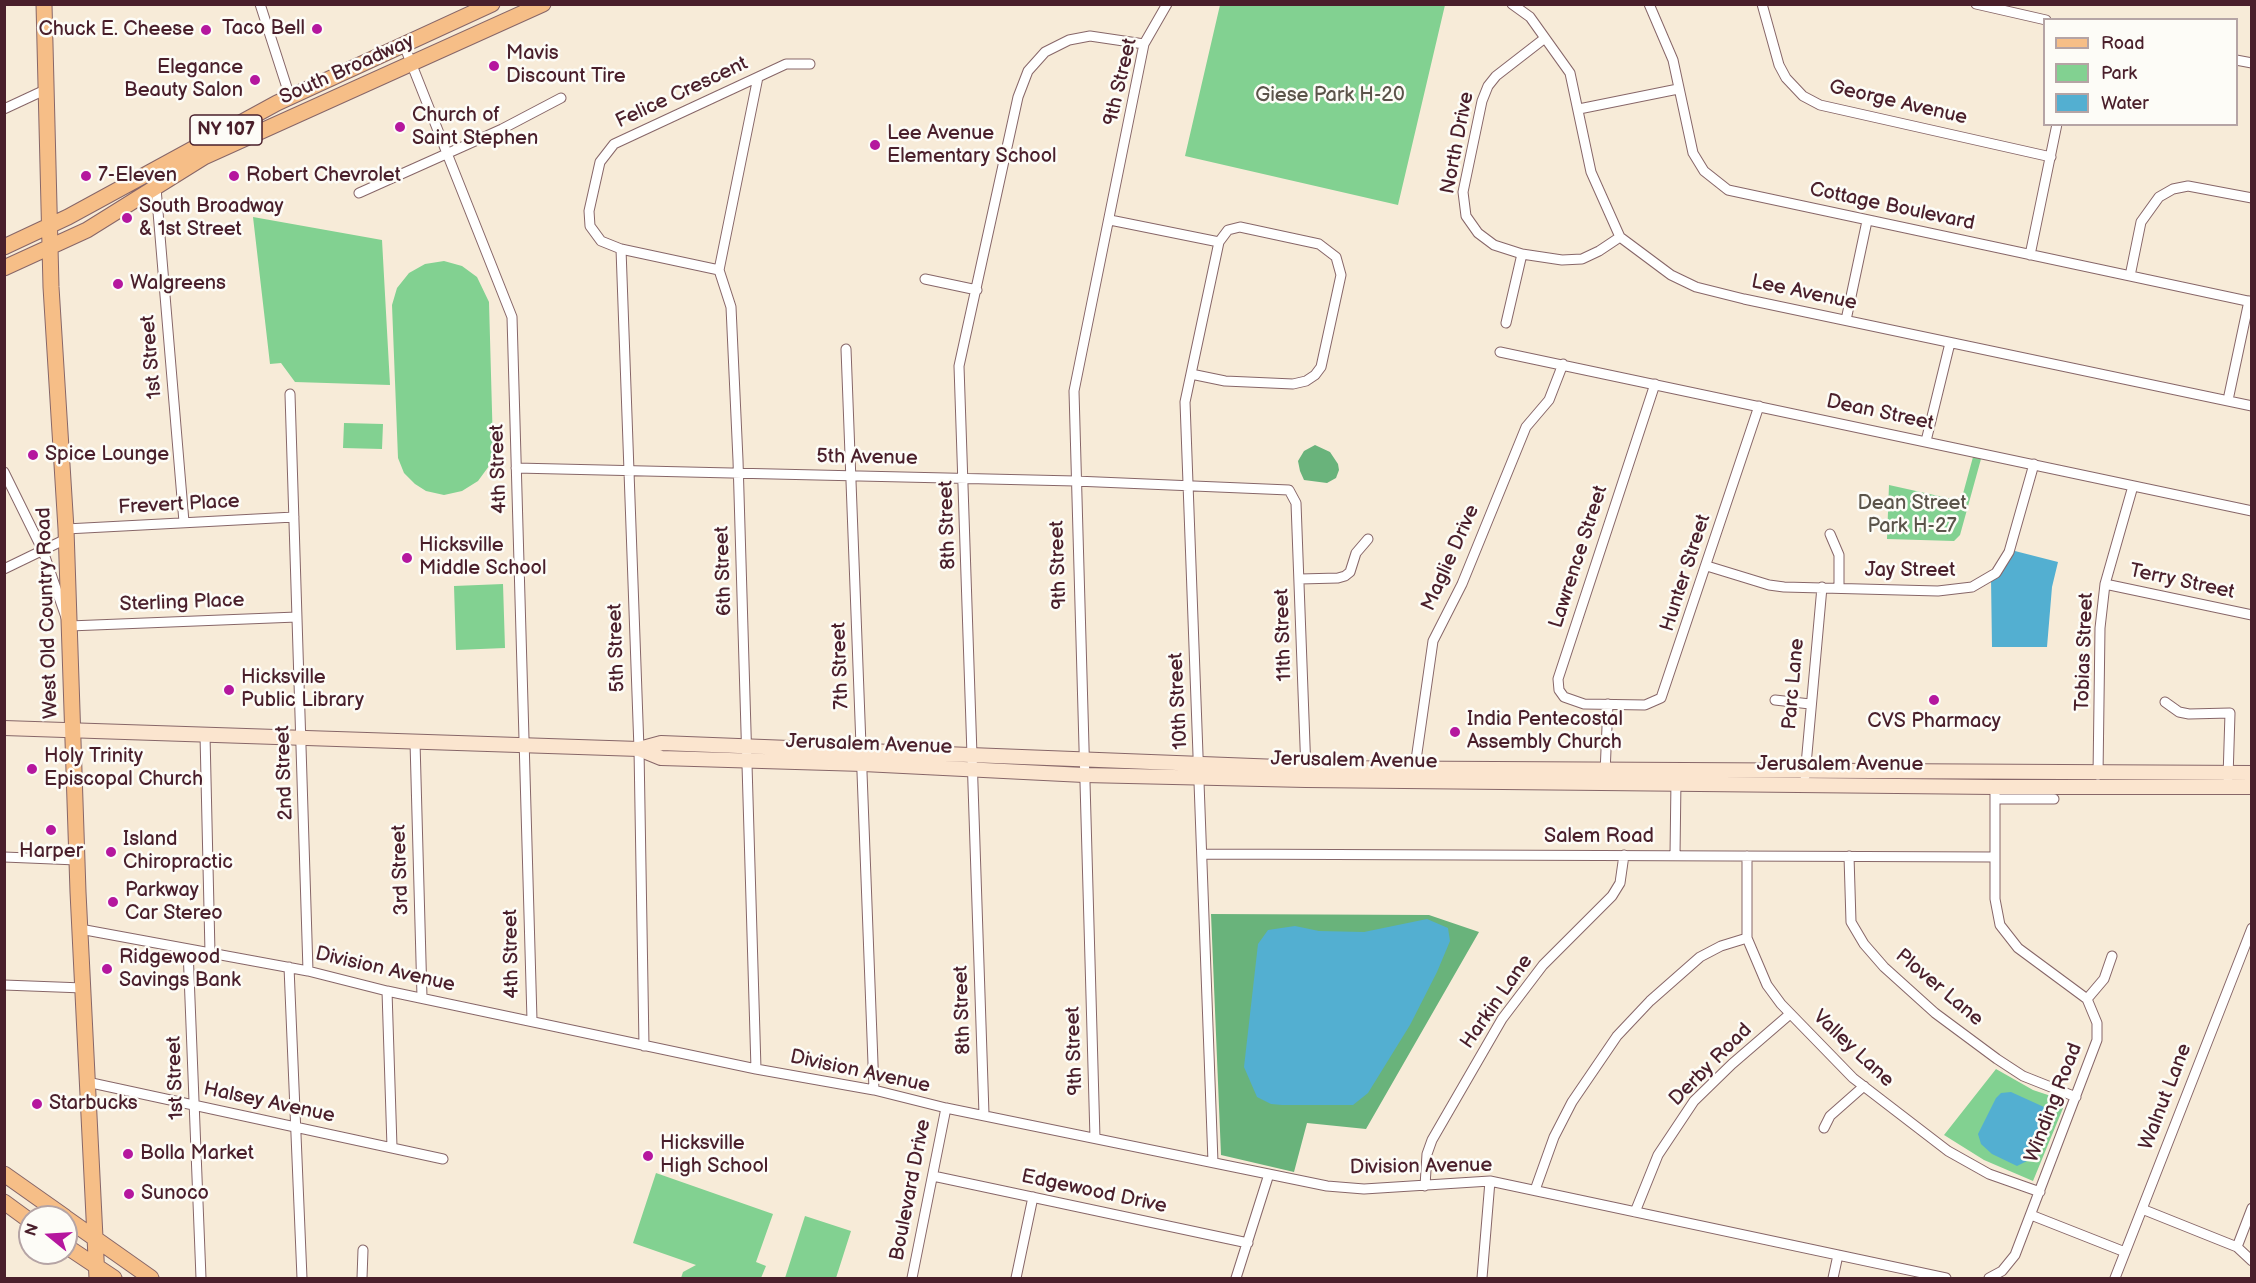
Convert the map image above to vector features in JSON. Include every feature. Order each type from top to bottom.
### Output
[{"type":"main road","name":"West Old Country Road","points":[[44,4],[50,235],[66,534],[82,988],[97,1273]]},
{"type":"main road","name":"South Broadway","points":[[4,268],[50,235],[290,97],[492,4]]},
{"type":"main road","name":"South Broadway","points":[[4,247],[50,235],[87,230],[204,157],[543,4]]},
{"type":"main road","name":"Jerusalem Avenue","points":[[4,728],[639,749],[661,758],[747,753],[862,757],[973,762],[1084,775],[1200,770]]},
{"type":"main road","name":"Jerusalem Avenue","points":[[973,762],[1084,758],[1200,770],[1414,775],[2228,780],[2252,773]]},
{"type":"main road","name":"Jerusalem Avenue","points":[[1804,778],[1995,793],[2098,780]]},
{"type":"main road","name":"Jerusalem Avenue","points":[[2228,780],[2252,787]]},
{"type":"main road","points":[[4,1174],[48,1205]]},
{"type":"main road","points":[[4,1202],[18,1212]]},
{"type":"main road","points":[[78,1226],[151,1278]]},
{"type":"main road","points":[[78,1256],[97,1273],[114,1278]]},
{"type":"street","points":[[260,4],[290,97]]},
{"type":"street","name":"9th Street","points":[[1095,1138],[1074,391],[1144,44],[1167,4]]},
{"type":"street","points":[[1512,4],[1530,18],[1570,73],[1592,172],[1620,237]]},
{"type":"street","name":"Cottage Boulevard","points":[[1649,4],[1668,45],[1693,153],[1704,171],[1718,184],[1739,194],[2250,301]]},
{"type":"street","name":"George Avenue","points":[[1762,4],[1779,65],[1786,78],[1803,96],[1820,105],[2051,157]]},
{"type":"street","points":[[1976,4],[2043,19]]},
{"type":"street","name":"8th Street","points":[[984,1114],[960,366],[1018,97],[1028,71],[1046,52],[1069,40],[1099,37],[1144,44]]},
{"type":"street","name":"North Drive","points":[[1545,38],[1488,86],[1482,101],[1463,192],[1466,216],[1478,233],[1494,245],[1522,254],[1562,260],[1582,259],[1620,237]]},
{"type":"street","name":"4th Street","points":[[404,45],[512,317],[532,1020]]},
{"type":"street","name":"Felice Crescent","points":[[719,270],[621,249],[601,241],[590,226],[589,211],[600,162],[614,144],[786,64],[810,64]]},
{"type":"street","name":"6th Street","points":[[756,1070],[739,473],[731,307],[719,270],[758,77]]},
{"type":"street","points":[[4,109],[47,89]]},
{"type":"street","points":[[1579,109],[1678,89]]},
{"type":"street","points":[[359,192],[502,129],[561,98]]},
{"type":"street","points":[[2030,255],[2057,126]]},
{"type":"street","points":[[2130,276],[2141,222],[2158,197],[2173,189],[2188,186],[2252,198]]},
{"type":"street","name":"1st Street","points":[[156,188],[184,522]]},
{"type":"street","points":[[1110,220],[1219,242],[1228,230],[1240,227],[1318,244],[1336,257],[1341,275],[1321,367],[1315,375],[1306,381],[1293,384],[1225,381],[1191,374]]},
{"type":"street","points":[[1846,320],[1866,221]]},
{"type":"street","name":"Lee Avenue","points":[[1620,237],[1671,275],[1696,287],[2252,406]]},
{"type":"street","name":"10th Street","points":[[1213,1162],[1200,770],[1184,415],[1219,242]]},
{"type":"street","name":"5th Street","points":[[621,249],[639,749],[644,1046]]},
{"type":"street","points":[[1506,323],[1522,254]]},
{"type":"street","points":[[925,279],[977,290]]},
{"type":"street","points":[[2228,400],[2250,301]]},
{"type":"street","points":[[1926,441],[1950,343]]},
{"type":"street","name":"7th Street","points":[[846,350],[874,1090]]},
{"type":"street","name":"Dean Street","points":[[1500,352],[2252,511]]},
{"type":"street","name":"Maglie Drive","points":[[1414,775],[1433,641],[1461,584],[1526,427],[1549,400],[1563,364]]},
{"type":"street","name":"Lawrence Street","points":[[1608,704],[1584,704],[1564,697],[1559,690],[1558,679],[1655,384]]},
{"type":"street","name":"2nd Street","points":[[290,394],[303,739],[308,971]]},
{"type":"street","name":"Hunter Street","points":[[1608,704],[1645,705],[1661,698],[1759,406]]},
{"type":"street","name":"Jay Street","points":[[1707,566],[1769,585],[1959,591],[1987,580],[2002,566],[2009,552],[2034,464]]},
{"type":"street","name":"5th Avenue","points":[[516,468],[1187,485],[1289,490]]},
{"type":"street","points":[[4,472],[42,551],[69,626]]},
{"type":"street","name":"Tobias Street","points":[[2098,780],[2100,628],[2105,584],[2133,486]]},
{"type":"street","name":"11th Street","points":[[1289,490],[1296,504],[1306,774]]},
{"type":"street","name":"Frevert Place","points":[[66,534],[184,522],[294,517]]},
{"type":"street","points":[[4,569],[42,551],[66,534]]},
{"type":"street","points":[[1830,534],[1839,555],[1839,588]]},
{"type":"street","points":[[1300,579],[1338,579],[1345,576],[1350,572],[1356,553],[1368,539]]},
{"type":"street","name":"Terry Street","points":[[2105,584],[2252,615]]},
{"type":"street","name":"Parc Lane","points":[[1804,778],[1821,588]]},
{"type":"street","name":"Sterling Place","points":[[69,626],[297,617]]},
{"type":"street","points":[[1775,700],[1810,704]]},
{"type":"street","points":[[2165,702],[2179,712],[2189,714],[2230,713],[2228,780]]},
{"type":"street","points":[[1604,776],[1608,704]]},
{"type":"street","points":[[205,735],[210,953]]},
{"type":"street","name":"3rd Street","points":[[415,742],[422,997]]},
{"type":"street","points":[[1675,855],[1676,777]]},
{"type":"street","points":[[1995,793],[1996,913],[2004,934],[2018,948],[2087,999],[2104,979],[2112,957]]},
{"type":"street","name":"Jerusalem Avenue","points":[[1995,793],[2054,799]]},
{"type":"street","name":"Salem Road","points":[[1203,854],[1995,856]]},
{"type":"street","name":"Harkin Lane","points":[[1425,1186],[1427,1154],[1432,1140],[1502,1019],[1543,965],[1612,896],[1622,874],[1624,855]]},
{"type":"street","name":"Valley Lane","points":[[1747,856],[1747,938],[1767,985],[1790,1014],[1828,1054],[1864,1086],[1948,1151],[1989,1174],[2040,1192]]},
{"type":"street","name":"Plover Lane","points":[[1849,856],[1851,922],[1864,944],[1884,967],[1927,1007],[1996,1059],[2024,1076],[2076,1097]]},
{"type":"street","points":[[4,858],[77,861]]},
{"type":"street","name":"Walnut Lane","points":[[2115,1278],[2252,928]]},
{"type":"street","name":"Division Avenue","points":[[80,929],[289,967],[387,991],[532,1020],[756,1070],[874,1090],[946,1108],[1327,1186],[1364,1190],[1425,1186],[1456,1181],[1490,1181],[1635,1212]]},
{"type":"street","points":[[1535,1190],[1554,1137],[1572,1102],[1617,1036],[1650,1001],[1700,957],[1721,946],[1747,938]]},
{"type":"street","name":"1st Street","points":[[188,949],[201,1278]]},
{"type":"street","points":[[289,967],[302,1278]]},
{"type":"street","points":[[4,985],[82,988]]},
{"type":"street","points":[[387,991],[392,1148]]},
{"type":"street","name":"Winding Road","points":[[1989,1278],[2010,1262],[2031,1215],[2097,1040],[2097,1023],[2087,999]]},
{"type":"street","name":"Derby Road","points":[[1635,1212],[1658,1155],[1695,1101],[1732,1064],[1790,1014]]},
{"type":"street","name":"Halsey Avenue","points":[[87,1082],[443,1159]]},
{"type":"street","points":[[1824,1128],[1830,1116],[1864,1086]]},
{"type":"street","name":"Boulevard Drive","points":[[912,1278],[946,1108]]},
{"type":"street","points":[[1236,1278],[1269,1174]]},
{"type":"street","name":"Edgewood Drive","points":[[933,1176],[1248,1243]]},
{"type":"street","points":[[1481,1278],[1490,1181]]},
{"type":"street","points":[[1016,1278],[1033,1197]]},
{"type":"street","points":[[2236,1247],[2252,1208]]},
{"type":"street","points":[[2142,1209],[2236,1247],[2252,1261]]},
{"type":"street","points":[[1635,1212],[1946,1278]]},
{"type":"street","points":[[2031,1215],[2125,1252]]},
{"type":"street","points":[[362,1278],[363,1250]]},
{"type":"street","points":[[1833,1278],[1838,1255]]},
{"type":"green space","name":"Giese Park H-20","points":[[1220,5],[1445,5],[1398,205],[1185,156]]},
{"type":"green space","points":[[253,217],[382,240],[390,385],[295,382],[281,363],[270,364]]},
{"type":"green space","points":[[444,261],[462,266],[477,277],[489,302],[493,447],[489,466],[478,481],[462,491],[444,495],[426,491],[415,484],[404,473],[398,458],[392,305],[397,288],[409,273],[425,264]]},
{"type":"green space","points":[[344,423],[383,424],[382,449],[343,448]]},
{"type":"green space","points":[[1315,445],[1330,452],[1338,464],[1339,470],[1336,478],[1327,483],[1304,480],[1300,471],[1298,461],[1304,451]]},
{"type":"green space","name":"Dean Street Park H-27","points":[[1973,457],[1981,459],[1960,535],[1954,541],[1887,539],[1889,485],[1961,501]]},
{"type":"green space","points":[[503,584],[505,648],[456,650],[454,586]]},
{"type":"green space","points":[[1211,914],[1429,915],[1479,932],[1366,1129],[1307,1123],[1294,1172],[1221,1155]]},
{"type":"green space","points":[[1996,1069],[2033,1090],[2066,1101],[2033,1181],[1984,1160],[1944,1135]]},
{"type":"green space","points":[[656,1173],[773,1214],[756,1262],[766,1266],[761,1278],[681,1278],[683,1272],[696,1265],[633,1243]]},
{"type":"green space","points":[[805,1216],[851,1231],[836,1278],[785,1278]]},
{"type":"water","points":[[2011,550],[2058,562],[2052,587],[2047,647],[1992,647],[1991,578]]},
{"type":"water","points":[[1427,919],[1448,928],[1450,941],[1410,1025],[1368,1093],[1353,1105],[1282,1105],[1271,1104],[1257,1097],[1244,1067],[1258,944],[1268,930],[1295,926],[1319,931],[1364,932]]},
{"type":"water","points":[[2011,1092],[2044,1107],[2049,1114],[2029,1160],[2017,1166],[1992,1154],[1981,1144],[1978,1134],[1996,1098],[2001,1093]]},
{"type":"place","name":"Taco Bell","points":[[317,29]]},
{"type":"place","name":"Chuck E. Cheese","points":[[206,30]]},
{"type":"place","name":"Mavis Discount Tire","points":[[494,66]]},
{"type":"place","name":"Elegance Beauty Salon","points":[[255,80]]},
{"type":"place","name":"Church of Saint Stephen","points":[[400,127]]},
{"type":"place","name":"Lee Avenue Elementary School","points":[[875,145]]},
{"type":"place","name":"7-Eleven","points":[[86,176]]},
{"type":"place","name":"Robert Chevrolet","points":[[234,176]]},
{"type":"place","name":"South Broadway & 1st Street","points":[[127,218]]},
{"type":"place","name":"Walgreens","points":[[118,284]]},
{"type":"place","name":"Spice Lounge","points":[[33,455]]},
{"type":"place","name":"Hicksville Middle School","points":[[407,558]]},
{"type":"place","name":"Hicksville Public Library","points":[[229,690]]},
{"type":"place","name":"CVS Pharmacy","points":[[1934,700]]},
{"type":"place","name":"India Pentecostal Assembly Church","points":[[1455,732]]},
{"type":"place","name":"Holy Trinity Episcopal Church","points":[[32,769]]},
{"type":"place","name":"Harper","points":[[51,830]]},
{"type":"place","name":"Island Chiropractic","points":[[111,852]]},
{"type":"place","name":"Parkway Car Stereo","points":[[113,902]]},
{"type":"place","name":"Ridgewood Savings Bank","points":[[107,969]]},
{"type":"place","name":"Starbucks","points":[[37,1104]]},
{"type":"place","name":"Bolla Market","points":[[128,1154]]},
{"type":"place","name":"Hicksville High School","points":[[648,1156]]},
{"type":"place","name":"Sunoco","points":[[129,1194]]}]
